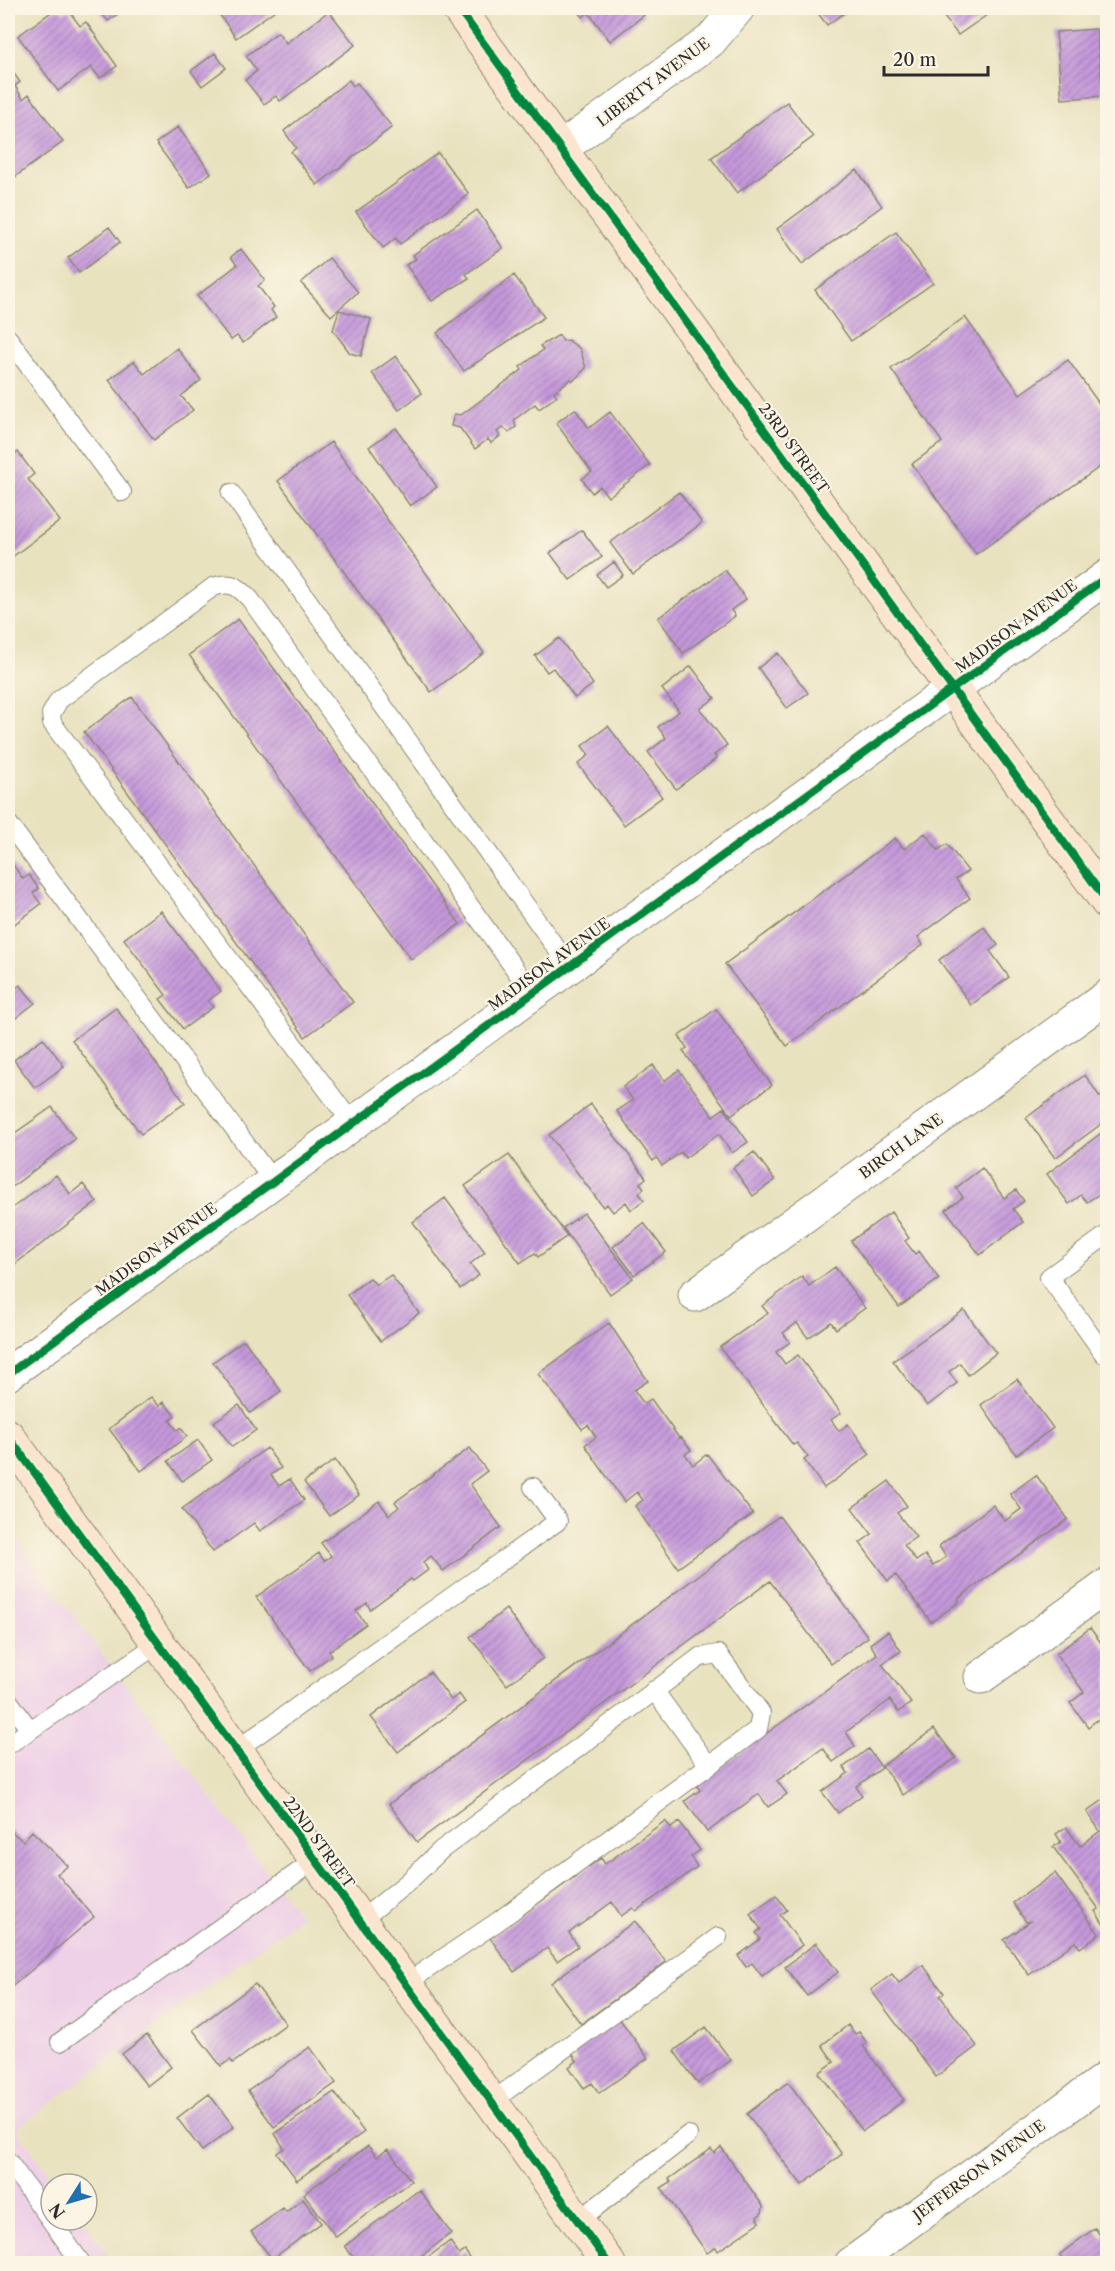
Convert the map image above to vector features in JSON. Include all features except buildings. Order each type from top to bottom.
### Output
[{"type":"street","name":"23RD STREET","points":[[458,8],[1107,903]]},
{"type":"street","name":"LIBERTY AVENUE","points":[[560,149],[710,41],[738,8]]},
{"type":"street","name":"MADISON AVENUE","points":[[8,1374],[1107,576]]},
{"type":"street","name":"BIRCH LANE","points":[[694,1295],[1107,996]]},
{"type":"street","name":"22ND STREET","points":[[8,1436],[609,2264]]},
{"type":"street","points":[[981,1677],[1107,1585]]},
{"type":"street","name":"JEFFERSON AVENUE","points":[[851,2264],[1107,2077]]},
{"type":"lane","points":[[8,338],[122,492]]},
{"type":"lane","points":[[231,493],[569,966]]},
{"type":"lane","points":[[352,1124],[52,723],[51,714],[59,700],[213,587],[226,583],[239,587],[250,599],[532,993]]},
{"type":"lane","points":[[8,823],[273,1181]]},
{"type":"lane","points":[[1104,1354],[1049,1277],[1107,1234]]},
{"type":"lane","points":[[236,1750],[558,1521],[533,1487]]},
{"type":"lane","points":[[8,1745],[158,1644]]},
{"type":"lane","points":[[360,1921],[408,1882],[441,1850],[700,1657],[718,1654],[761,1713],[758,1729],[496,1922],[405,1984]]},
{"type":"lane","points":[[654,1690],[709,1766]]},
{"type":"lane","points":[[8,1701],[30,1730]]},
{"type":"lane","points":[[60,2042],[315,1860]]},
{"type":"lane","points":[[491,2102],[718,1937]]},
{"type":"lane","points":[[578,2221],[688,2135]]},
{"type":"lane","points":[[8,2161],[82,2264]]},
{"type":"shaded area","points":[[8,1529],[301,1917],[16,2129],[47,2172],[39,2172],[39,2232],[92,2232],[114,2263],[8,2263]]},
{"type":"cycle path","points":[[458,8],[1108,903]]},
{"type":"cycle path","points":[[8,1374],[1108,576]]},
{"type":"cycle path","points":[[8,1436],[609,2264]]}]
